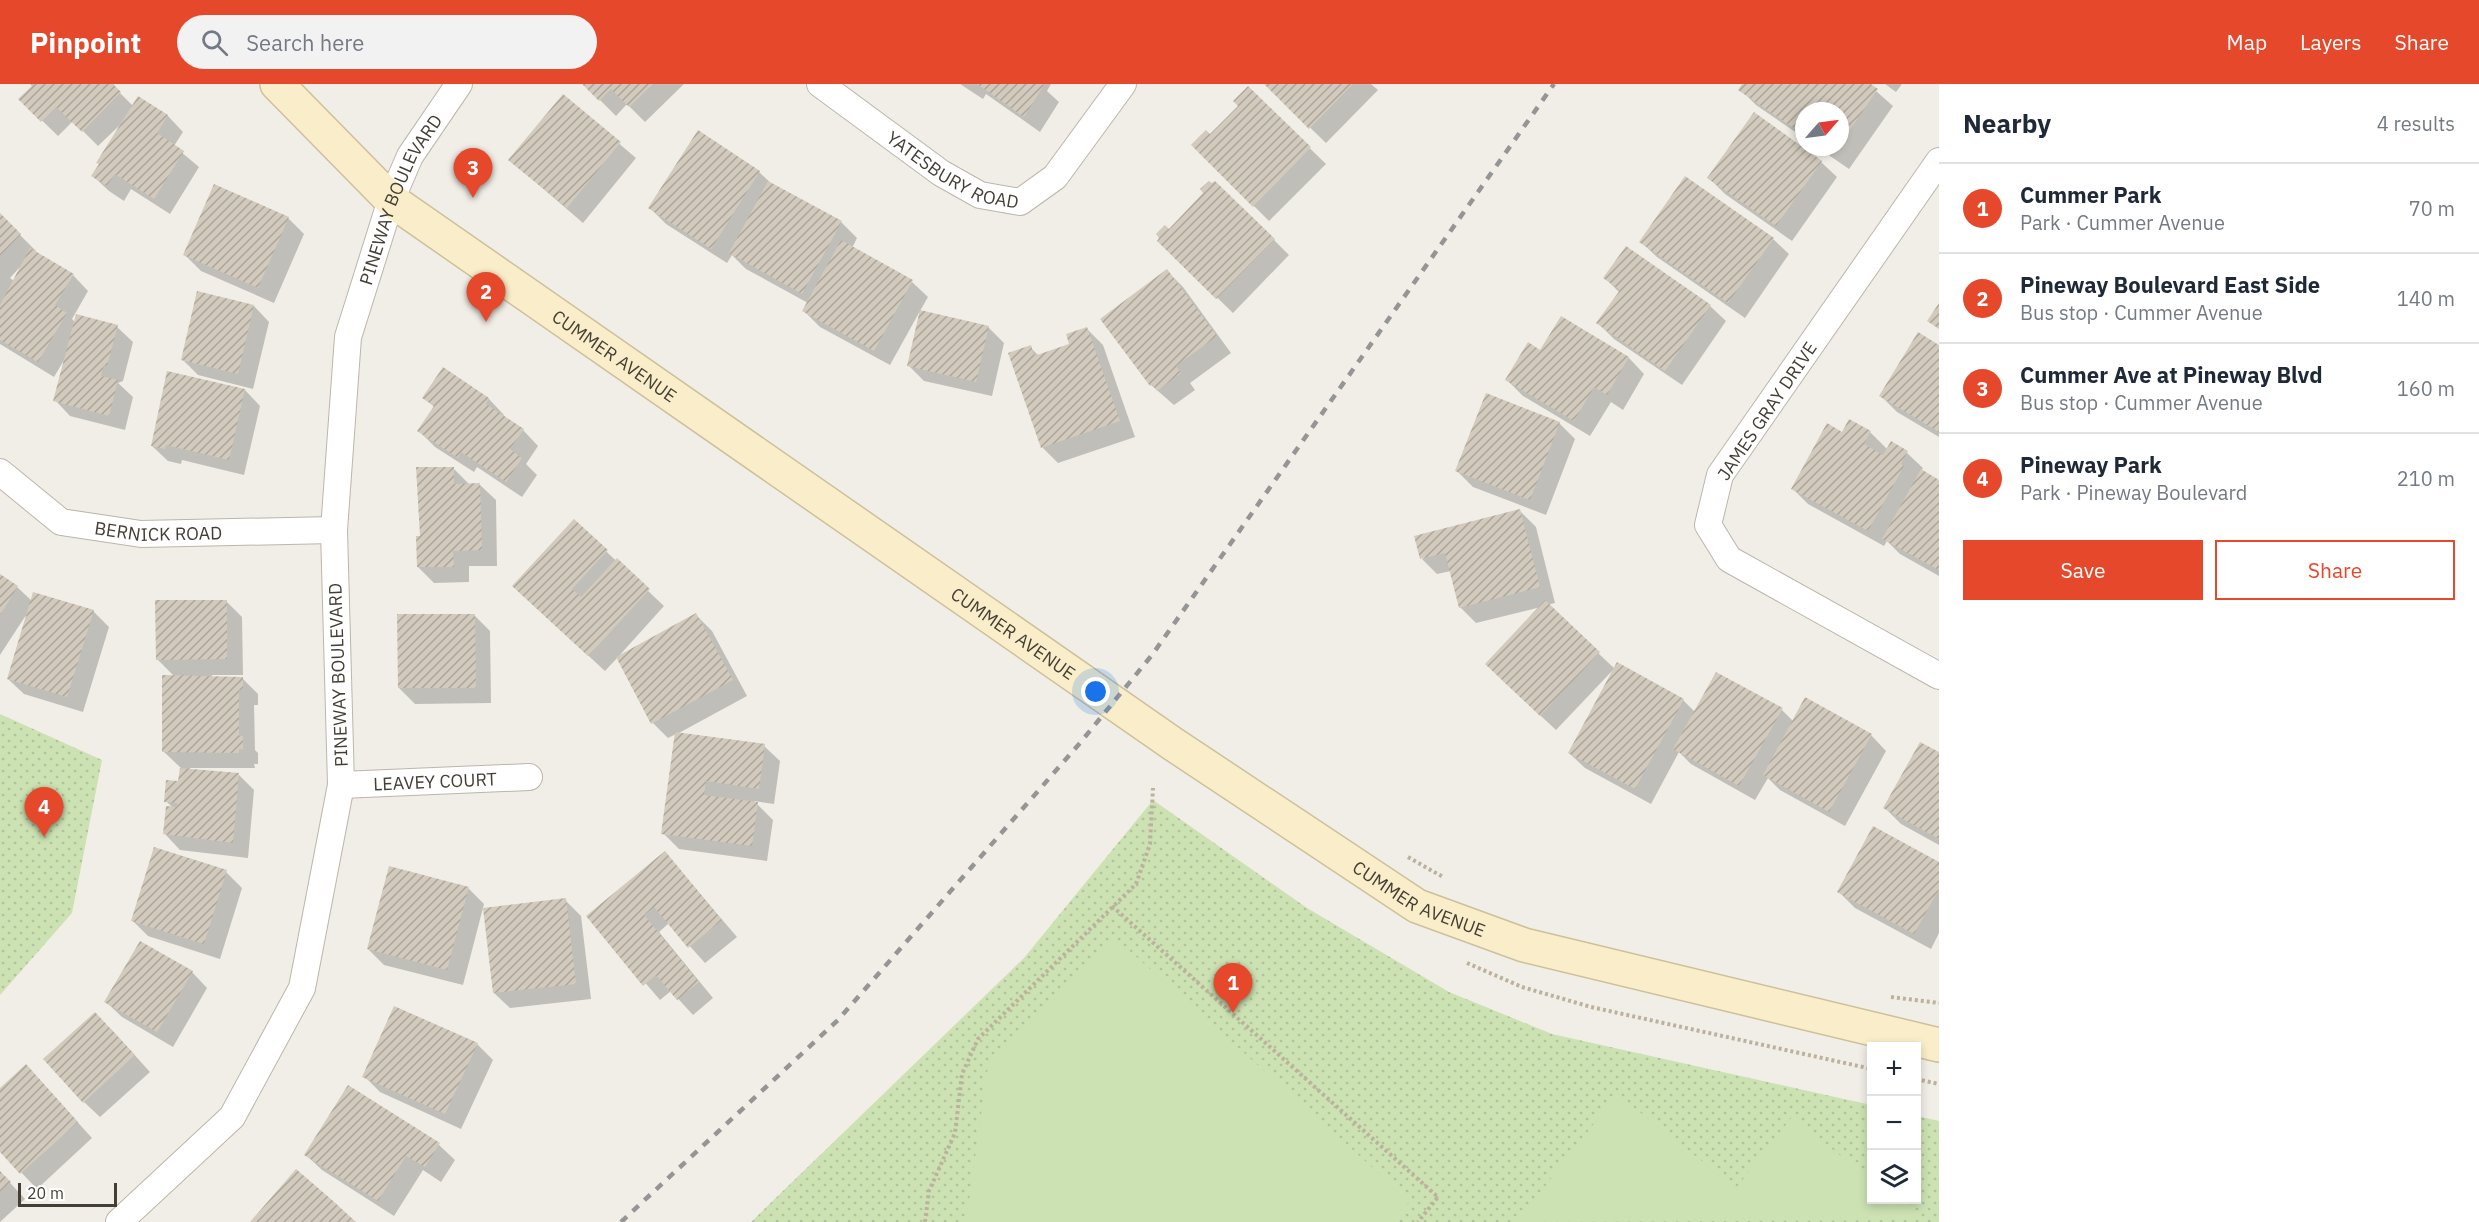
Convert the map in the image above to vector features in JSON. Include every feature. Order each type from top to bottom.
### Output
[{"type":"street","name":"CUMMER AVENUE","points":[[277,84],[391,201],[1100,694],[1417,906],[1524,945],[1939,1045]]},
{"type":"street","name":"PINEWAY BOULEVARD","points":[[119,1222],[232,1117],[302,988],[341,785],[334,530],[348,337],[391,201],[410,156],[459,84]]},
{"type":"street","name":"YATESBURY ROAD","points":[[820,84],[941,173],[980,195],[1020,202],[1055,177],[1122,84]]},
{"type":"street","name":"JAMES GRAY DRIVE","points":[[1939,161],[1720,475],[1708,525],[1729,559],[1939,675]]},
{"type":"street","name":"BERNICK ROAD","points":[[0,472],[61,522],[141,534],[334,530]]},
{"type":"street","name":"LEAVEY COURT","points":[[341,785],[529,777]]},
{"type":"path","points":[[925,1222],[929,1191],[955,1133],[962,1074],[978,1039],[1136,884],[1150,844],[1153,788]]},
{"type":"path","points":[[1406,855],[1444,878]]},
{"type":"path","points":[[1112,906],[1438,1197],[1418,1222]]},
{"type":"path","points":[[1889,997],[1939,1003]]},
{"type":"path","points":[[1921,1079],[1939,1083]]},
{"type":"green space","points":[[0,714],[102,760],[72,913],[0,995]]},
{"type":"green space","points":[[1153,800],[1307,908],[1449,992],[1552,1034],[1867,1104],[1867,1204],[1921,1204],[1921,1117],[1939,1121],[1939,1222],[751,1222],[1024,958]]},
{"type":"green space","points":[[1113,936],[1410,1201],[1391,1222],[966,1222],[989,1059]]},
{"type":"green space","points":[[1617,1094],[1736,1188],[1792,1117],[1867,1177],[1867,1204],[1902,1204],[1923,1220],[1517,1222]]},
{"type":"building","points":[[34,84],[113,84],[121,92],[82,132],[56,107],[41,122],[18,99]]},
{"type":"building","points":[[582,84],[653,84],[629,107],[611,89],[599,101]]},
{"type":"building","points":[[977,84],[1042,84],[1044,85],[1024,117]]},
{"type":"building","points":[[1264,84],[1353,84],[1309,129]]},
{"type":"building","points":[[1742,84],[1871,84],[1878,89],[1849,131],[1849,102],[1795,102],[1795,129],[1738,90]]},
{"type":"building","points":[[1248,86],[1311,147],[1253,207],[1191,145],[1206,130],[1210,134],[1238,106],[1233,101]]},
{"type":"building","points":[[563,94],[621,142],[567,208],[508,160]]},
{"type":"building","points":[[138,96],[168,115],[157,133],[184,151],[154,199],[115,174],[107,186],[91,176],[99,164],[96,163]]},
{"type":"building","points":[[1754,112],[1795,142],[1795,156],[1815,156],[1822,161],[1776,226],[1707,178]]},
{"type":"building","points":[[698,130],[760,171],[711,249],[648,208]]},
{"type":"building","points":[[1685,176],[1774,238],[1728,303],[1639,242]]},
{"type":"building","points":[[768,181],[842,221],[802,294],[729,253]]},
{"type":"building","points":[[1209,181],[1212,183],[1215,181],[1275,239],[1216,299],[1157,241],[1159,238],[1156,234],[1165,225],[1169,229],[1203,193],[1200,189]]},
{"type":"building","points":[[214,184],[289,217],[258,288],[183,255]]},
{"type":"building","points":[[0,213],[21,234],[0,256]]},
{"type":"building","points":[[841,240],[913,280],[874,351],[802,311]]},
{"type":"building","points":[[1626,246],[1711,305],[1665,371],[1596,323],[1620,290],[1603,278]]},
{"type":"building","points":[[30,248],[74,274],[55,305],[67,313],[38,362],[0,340],[0,305]]},
{"type":"building","points":[[1167,269],[1217,336],[1176,366],[1181,373],[1157,391],[1152,384],[1150,386],[1100,319]]},
{"type":"building","points":[[197,291],[254,305],[238,374],[181,360]]},
{"type":"building","points":[[1939,303],[1939,329],[1927,321]]},
{"type":"building","points":[[920,310],[989,326],[976,382],[907,366]]},
{"type":"building","points":[[76,314],[118,325],[107,366],[104,365],[101,376],[118,380],[109,416],[53,401]]},
{"type":"building","points":[[1561,316],[1629,357],[1607,395],[1594,387],[1574,421],[1505,380],[1528,342],[1540,350]]},
{"type":"building","points":[[1087,327],[1120,421],[1041,448],[1008,353],[1031,345],[1034,356],[1069,344],[1066,334]]},
{"type":"building","points":[[1918,332],[1939,345],[1939,432],[1879,396]]},
{"type":"building","points":[[443,367],[489,398],[486,404],[524,429],[510,449],[522,458],[506,482],[461,452],[458,458],[417,431],[434,406],[422,398]]},
{"type":"building","points":[[167,371],[245,389],[229,460],[166,445],[165,449],[151,446]]},
{"type":"building","points":[[1486,393],[1560,422],[1530,500],[1455,471]]},
{"type":"building","points":[[1849,419],[1871,431],[1864,444],[1883,455],[1891,441],[1908,451],[1901,464],[1904,466],[1868,531],[1791,489],[1827,423],[1842,432]]},
{"type":"building","points":[[416,467],[454,467],[454,484],[480,483],[482,550],[453,551],[454,567],[417,567],[416,536],[420,536]]},
{"type":"building","points":[[1921,469],[1939,480],[1939,570],[1882,539]]},
{"type":"building","points":[[1520,509],[1540,587],[1459,608],[1445,553],[1420,559],[1414,536]]},
{"type":"building","points":[[574,519],[608,550],[572,589],[581,597],[617,558],[650,589],[588,656],[512,586]]},
{"type":"building","points":[[0,574],[18,586],[0,615]]},
{"type":"building","points":[[33,592],[94,610],[67,697],[7,679]]},
{"type":"building","points":[[155,600],[227,600],[227,659],[156,660]]},
{"type":"building","points":[[1545,600],[1600,652],[1540,716],[1485,664]]},
{"type":"building","points":[[696,613],[733,680],[651,724],[616,657]]},
{"type":"building","points":[[397,614],[475,614],[476,688],[398,688]]},
{"type":"building","points":[[1617,662],[1684,699],[1635,789],[1568,753]]},
{"type":"building","points":[[1716,672],[1783,708],[1739,786],[1673,749]]},
{"type":"building","points":[[162,675],[243,677],[243,690],[239,690],[239,736],[243,736],[243,749],[239,749],[239,753],[162,752]]},
{"type":"building","points":[[1805,697],[1872,734],[1829,812],[1763,775]]},
{"type":"building","points":[[675,732],[765,744],[759,789],[706,781],[704,795],[758,802],[752,846],[661,834]]},
{"type":"building","points":[[1920,742],[1939,752],[1939,839],[1883,808]]},
{"type":"building","points":[[180,768],[239,773],[233,843],[163,834],[166,806],[177,807],[177,803],[164,802],[166,780],[178,781]]},
{"type":"building","points":[[1873,826],[1939,862],[1939,889],[1914,934],[1837,892]]},
{"type":"building","points":[[154,847],[227,870],[204,944],[131,921]]},
{"type":"building","points":[[665,851],[722,920],[688,948],[654,907],[644,915],[699,982],[677,1000],[656,975],[643,986],[586,916]]},
{"type":"building","points":[[389,866],[469,887],[447,970],[367,949]]},
{"type":"building","points":[[566,898],[576,984],[493,993],[483,908]]},
{"type":"building","points":[[140,941],[193,971],[157,1032],[104,1002]]},
{"type":"building","points":[[394,1006],[478,1043],[445,1114],[362,1077]]},
{"type":"building","points":[[95,1012],[135,1055],[83,1103],[43,1059]]},
{"type":"building","points":[[26,1064],[78,1122],[20,1174],[0,1152],[0,1088]]},
{"type":"building","points":[[348,1085],[440,1143],[425,1167],[406,1156],[378,1201],[304,1155]]},
{"type":"building","points":[[296,1169],[332,1200],[356,1222],[250,1222]]},
{"type":"building","points":[[0,1171],[11,1182],[0,1192]]},
{"type":"railway","points":[[621,1222],[838,1020],[1080,743],[1152,655],[1554,84]]},
{"type":"place","name":"Cummer Ave at Pineway Blvd","points":[[473,198]]},
{"type":"place","name":"Pineway Boulevard East Side","points":[[486,322]]},
{"type":"place","name":"Pineway Park","points":[[44,837]]},
{"type":"place","name":"Cummer Park","points":[[1233,1013]]}]
